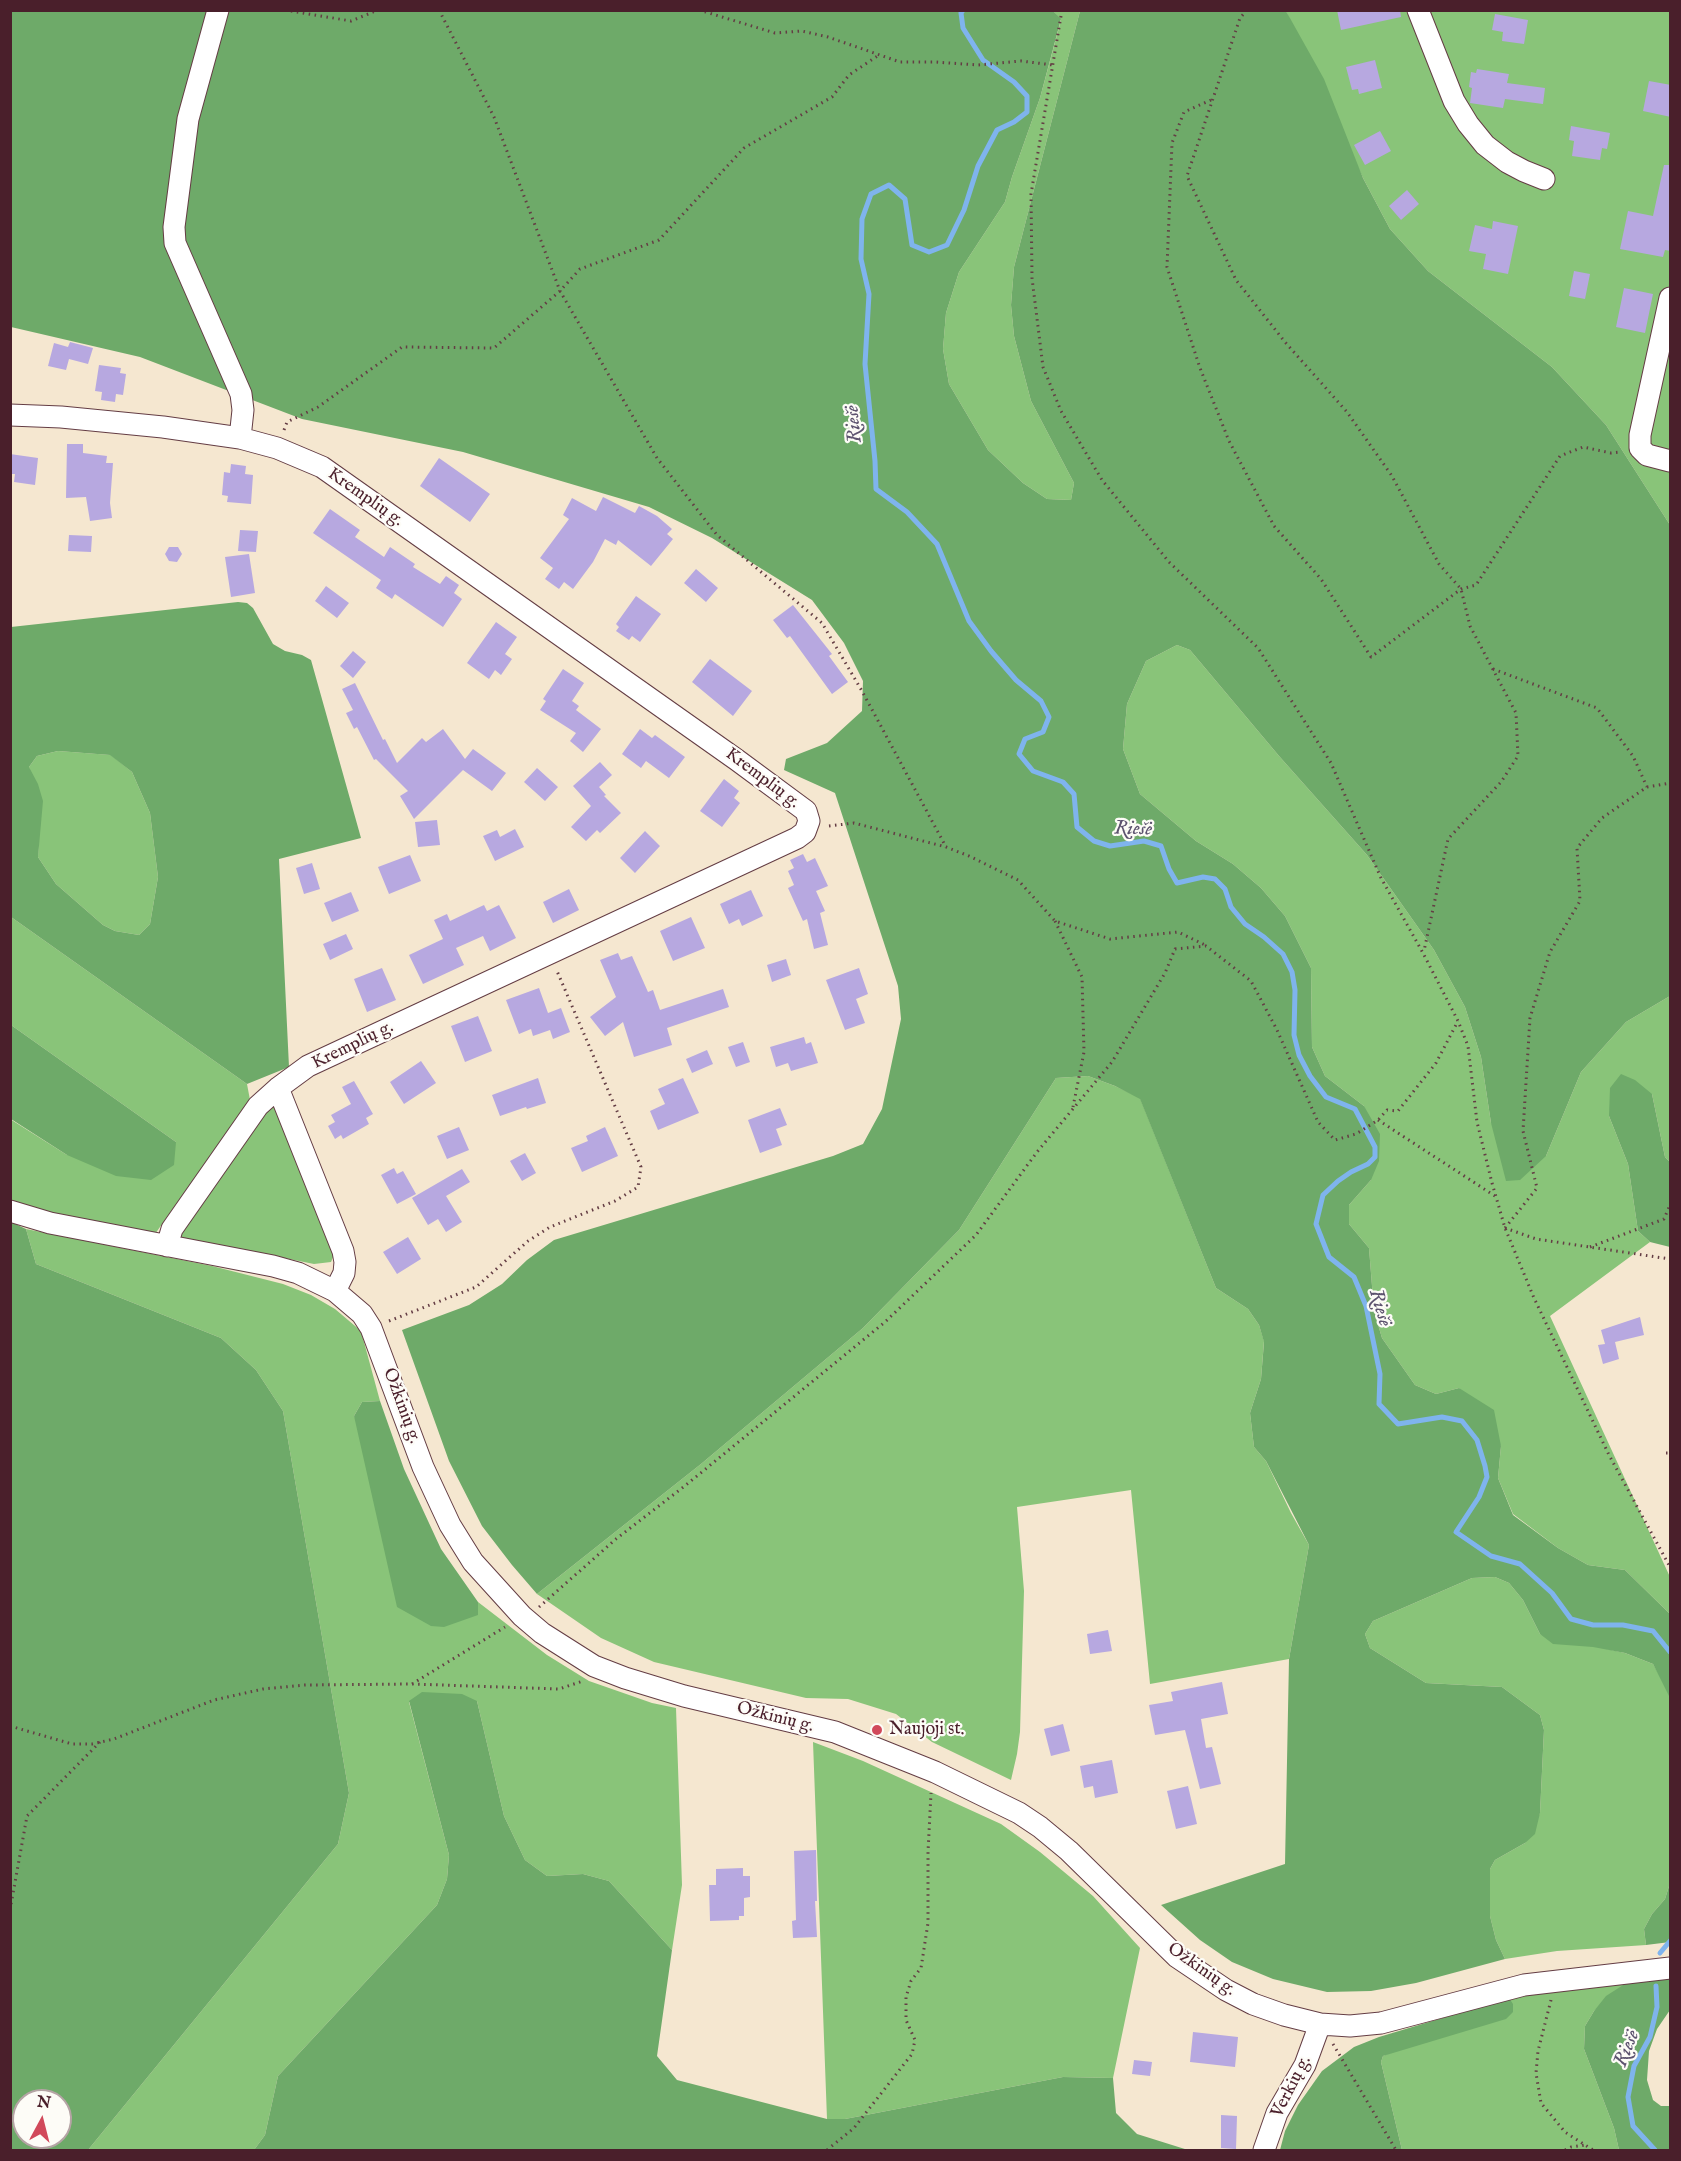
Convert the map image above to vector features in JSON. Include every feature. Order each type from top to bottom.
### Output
[{"type":"street","points":[[218,10],[188,119],[174,227],[175,243],[241,394],[243,410],[240,438]]},
{"type":"street","points":[[1418,10],[1454,101],[1468,124],[1485,145],[1507,162],[1544,179]]},
{"type":"street","points":[[1671,298],[1640,435],[1640,448],[1647,455],[1671,461]]},
{"type":"street","name":"Kremplių g.","points":[[10,415],[61,417],[152,426],[240,438],[277,448],[322,467],[737,760],[806,811],[809,820],[805,832],[797,838],[308,1066],[258,1106],[172,1229],[167,1246]]},
{"type":"street","points":[[278,1088],[343,1251],[344,1273],[336,1291]]},
{"type":"street","name":"Ožkinių g.","points":[[10,1211],[50,1223],[273,1266],[298,1273],[336,1291],[362,1314],[371,1328],[423,1467],[450,1525],[473,1562],[522,1616],[549,1639],[594,1666],[625,1678],[684,1696],[835,1732],[935,1772],[1019,1813],[1069,1851],[1155,1938],[1202,1975],[1253,2004],[1320,2024],[1350,2026],[1381,2023],[1524,1985],[1671,1968]]},
{"type":"street","name":"Verkių g.","points":[[1264,2151],[1277,2113],[1305,2065],[1320,2024]]},
{"type":"path","points":[[285,10],[351,21],[378,10]]},
{"type":"path","points":[[439,10],[494,117],[560,291],[657,458],[717,536],[822,624],[862,692],[946,847]]},
{"type":"path","points":[[699,10],[775,33],[802,31],[828,37],[900,62],[978,65],[1021,61],[1053,65]]},
{"type":"path","points":[[1062,10],[1030,194],[1032,278],[1043,366],[1061,411],[1102,480],[1169,562],[1258,648],[1331,763],[1381,878],[1423,953],[1458,1021],[1468,1046],[1477,1122],[1496,1197],[1505,1228],[1534,1298],[1609,1455],[1671,1567]]},
{"type":"path","points":[[1247,10],[1240,18],[1187,176],[1236,280],[1285,342],[1347,412],[1392,476],[1439,564],[1461,589],[1470,626],[1516,713],[1518,756],[1501,782],[1448,838],[1423,953]]},
{"type":"path","points":[[277,448],[287,422],[318,407],[402,347],[494,348],[560,291],[580,269],[659,240],[744,148],[832,97],[849,75],[879,55]]},
{"type":"path","points":[[1212,100],[1184,112],[1172,143],[1167,267],[1200,368],[1228,441],[1274,526],[1321,579],[1371,657],[1461,589],[1476,585],[1560,456],[1583,447],[1611,453],[1640,448]]},
{"type":"path","points":[[1493,669],[1597,708],[1633,756],[1647,787]]},
{"type":"path","points":[[1505,1228],[1537,1188],[1523,1131],[1530,1018],[1550,952],[1580,901],[1577,848],[1602,818],[1647,787],[1671,783]]},
{"type":"path","points":[[829,826],[854,823],[946,847],[969,856],[1018,880],[1054,921],[1082,977],[1084,1052],[1072,1110]]},
{"type":"path","points":[[1054,921],[1110,939],[1178,932],[1206,946],[1251,981],[1277,1030],[1318,1122],[1335,1140],[1356,1134],[1371,1122],[1378,1120],[1387,1110],[1398,1111],[1436,1063],[1458,1021]]},
{"type":"path","points":[[412,1684],[539,1606],[616,1539],[696,1478],[885,1322],[976,1235],[1037,1152],[1113,1062],[1165,973],[1175,949],[1206,946]]},
{"type":"path","points":[[371,1328],[476,1287],[528,1241],[543,1232],[615,1201],[638,1187],[641,1167],[549,953]]},
{"type":"path","points":[[1378,1120],[1496,1197]]},
{"type":"path","points":[[1588,1248],[1664,1219],[1671,1205]]},
{"type":"path","points":[[1505,1228],[1536,1239],[1671,1259]]},
{"type":"path","points":[[10,1726],[72,1744],[100,1742],[114,1739],[214,1700],[263,1689],[304,1685],[412,1684],[559,1689],[581,1683],[594,1666]]},
{"type":"path","points":[[10,1910],[27,1816],[100,1742]]},
{"type":"path","points":[[827,2151],[854,2128],[912,2054],[915,2040],[906,2020],[906,1997],[911,1981],[921,1968],[928,1923],[928,1852],[931,1797],[935,1772]]},
{"type":"path","points":[[1549,1981],[1552,2003],[1538,2051],[1536,2073],[1541,2103],[1565,2132],[1593,2151]]},
{"type":"path","points":[[1320,2024],[1396,2151]]},
{"type":"path","points":[[1565,2151],[1571,2147],[1587,2145]]},
{"type":"green space","points":[[11,11],[1053,11],[1061,19],[1040,98],[1005,202],[959,272],[946,313],[943,349],[949,384],[988,450],[1023,483],[1047,499],[1071,500],[1074,483],[1031,401],[1014,336],[1011,305],[1014,267],[1080,11],[1286,11],[1324,79],[1363,178],[1390,229],[1428,271],[1552,367],[1606,425],[1670,525],[1670,996],[1626,1022],[1581,1072],[1546,1156],[1520,1180],[1506,1181],[1491,1123],[1481,1057],[1465,1007],[1434,950],[1367,855],[1279,756],[1190,650],[1177,645],[1146,661],[1127,704],[1123,749],[1140,794],[1196,841],[1233,864],[1261,888],[1285,916],[1311,968],[1312,1047],[1325,1076],[1364,1106],[1380,1134],[1379,1161],[1371,1180],[1349,1205],[1349,1224],[1369,1248],[1374,1311],[1382,1338],[1415,1385],[1436,1394],[1459,1388],[1494,1410],[1501,1446],[1498,1478],[1513,1515],[1558,1548],[1588,1565],[1625,1570],[1670,1614],[1670,1698],[1653,1664],[1625,1653],[1593,1647],[1553,1644],[1540,1634],[1523,1600],[1509,1583],[1495,1577],[1472,1578],[1373,1621],[1365,1634],[1370,1648],[1426,1683],[1502,1687],[1540,1715],[1544,1730],[1540,1813],[1535,1834],[1525,1843],[1495,1860],[1490,1869],[1490,1916],[1496,1940],[1505,1959],[1416,1983],[1371,1991],[1327,1992],[1273,1979],[1232,1962],[1200,1940],[1161,1905],[1285,1864],[1289,1659],[1309,1545],[1266,1461],[1254,1447],[1250,1413],[1261,1379],[1264,1342],[1259,1325],[1248,1309],[1216,1288],[1140,1099],[1115,1086],[1088,1076],[1056,1078],[959,1230],[863,1328],[701,1464],[537,1594],[482,1526],[449,1461],[402,1330],[469,1305],[502,1284],[527,1260],[554,1240],[833,1156],[863,1144],[882,1109],[901,1019],[898,986],[835,793],[784,770],[786,759],[827,743],[862,711],[863,681],[844,643],[812,600],[712,538],[649,507],[463,452],[302,419],[140,357],[11,327]]},
{"type":"green space","points":[[1053,11],[1080,11],[1014,267],[1011,305],[1014,336],[1031,401],[1074,483],[1071,500],[1047,499],[1023,483],[988,450],[949,384],[943,349],[946,313],[959,272],[1005,202],[1040,98],[1061,20]]},
{"type":"green space","points":[[1286,11],[1670,11],[1670,525],[1606,425],[1552,367],[1428,271],[1390,229],[1363,178]]},
{"type":"green space","points":[[238,602],[247,603],[253,608],[273,644],[311,660],[361,838],[279,859],[289,1067],[247,1084],[11,917],[11,627]],"holes":[[[58,751],[110,755],[132,772],[150,813],[158,877],[150,924],[139,935],[115,931],[103,925],[56,884],[38,857],[43,801],[38,784],[29,767],[37,756]]]},
{"type":"green space","points":[[1177,645],[1190,650],[1279,756],[1367,855],[1434,950],[1465,1007],[1481,1057],[1491,1123],[1546,1156],[1581,1072],[1626,1022],[1670,996],[1670,1162],[1665,1157],[1652,1094],[1609,1116],[1628,1164],[1638,1231],[1650,1242],[1550,1316],[1670,1577],[1670,1614],[1625,1570],[1588,1565],[1558,1548],[1513,1514],[1498,1478],[1501,1446],[1459,1388],[1436,1394],[1415,1385],[1382,1338],[1374,1311],[1369,1248],[1349,1224],[1349,1205],[1371,1180],[1364,1106],[1325,1076],[1312,1047],[1311,968],[1285,916],[1261,888],[1233,864],[1196,841],[1140,794],[1123,749],[1127,704],[1146,661]]},
{"type":"green space","points":[[58,751],[111,755],[132,772],[150,813],[158,877],[150,924],[139,935],[115,931],[103,925],[56,884],[38,857],[39,835],[29,767],[37,756]]},
{"type":"green space","points":[[11,917],[247,1084],[250,1100],[155,1234],[33,1209],[11,1200],[10,1119],[67,1155],[176,1142],[11,1025]]},
{"type":"green space","points":[[11,1025],[176,1142],[174,1165],[151,1180],[116,1176],[67,1155],[11,1119]]},
{"type":"green space","points":[[1621,1074],[1635,1080],[1652,1094],[1665,1157],[1670,1162],[1670,1247],[1650,1242],[1638,1231],[1628,1164],[1609,1116],[1610,1088]]},
{"type":"green space","points":[[1088,1076],[1140,1098],[1216,1288],[1248,1309],[1259,1325],[1264,1341],[1261,1379],[1250,1413],[1254,1447],[1266,1461],[1309,1545],[1289,1659],[1150,1684],[1131,1490],[1017,1507],[1024,1591],[1020,1732],[1011,1780],[932,1742],[896,1714],[848,1699],[806,1698],[654,1662],[601,1638],[537,1594],[701,1464],[863,1328],[959,1230],[1056,1078]]},
{"type":"green space","points":[[275,1107],[334,1255],[331,1262],[314,1264],[180,1237],[182,1225],[265,1108]]},
{"type":"green space","points":[[11,1222],[26,1229],[36,1264],[221,1338],[256,1370],[283,1411],[349,1793],[338,1844],[88,2150],[11,2150]]},
{"type":"green space","points":[[26,1229],[212,1266],[283,1284],[311,1295],[335,1309],[361,1331],[380,1401],[362,1402],[354,1416],[477,1615],[478,1602],[547,1655],[589,1681],[652,1703],[676,1708],[682,1885],[672,1950],[609,1881],[583,1874],[547,1876],[525,1860],[504,1816],[477,1701],[409,1702],[449,1855],[447,1879],[437,1905],[278,2076],[265,2135],[254,2150],[88,2150],[338,1844],[349,1793],[283,1411],[256,1370],[221,1338],[36,1264]]},
{"type":"green space","points":[[380,1401],[404,1469],[441,1549],[478,1602],[478,1615],[444,1627],[431,1626],[397,1607],[354,1416],[362,1402]]},
{"type":"green space","points":[[1495,1577],[1509,1583],[1523,1600],[1540,1634],[1625,1653],[1653,1664],[1668,1690],[1670,1698],[1670,1883],[1665,1899],[1652,1914],[1644,1929],[1646,1945],[1557,1951],[1505,1959],[1496,1940],[1490,1916],[1490,1869],[1495,1860],[1525,1843],[1540,1813],[1544,1730],[1540,1715],[1502,1687],[1426,1683],[1370,1648],[1365,1634],[1373,1621],[1472,1578]]},
{"type":"green space","points":[[422,1692],[462,1694],[477,1701],[504,1816],[525,1860],[547,1876],[583,1874],[609,1881],[672,1950],[657,2056],[677,2080],[827,2119],[845,2119],[1063,2077],[1113,2078],[1116,2113],[1137,2134],[1188,2150],[254,2150],[265,2135],[278,2076],[437,1905],[447,1879],[449,1855],[409,1701]]},
{"type":"green space","points":[[813,1742],[863,1761],[1001,1824],[1040,1852],[1093,1896],[1140,1948],[1113,2078],[1063,2077],[845,2119],[827,2119]]},
{"type":"green space","points":[[1670,1883],[1670,1942],[1646,1945],[1644,1929],[1652,1914],[1665,1899]]},
{"type":"green space","points":[[1670,1975],[1670,2010],[1657,2029],[1649,2051],[1647,2080],[1653,2100],[1661,2106],[1670,2106],[1670,2150],[1619,2150],[1614,2128],[1584,2049],[1585,2026],[1606,1996],[1631,1980]]},
{"type":"green space","points":[[1631,1980],[1594,2011],[1585,2026],[1584,2049],[1614,2128],[1619,2150],[1402,2150],[1381,2062],[1383,2056],[1509,1998],[1542,1991]]},
{"type":"green space","points":[[1509,1998],[1513,2004],[1513,2012],[1506,2019],[1383,2056],[1381,2062],[1402,2150],[1280,2150],[1285,2131],[1298,2105],[1322,2071],[1354,2047],[1379,2037]]},
{"type":"building","points":[[1337,10],[1400,10],[1401,17],[1341,30]]},
{"type":"building","points":[[1495,14],[1528,20],[1524,44],[1502,41],[1503,32],[1492,30]]},
{"type":"building","points":[[1375,60],[1382,88],[1359,94],[1358,89],[1352,90],[1346,67]]},
{"type":"building","points":[[1477,69],[1509,74],[1507,83],[1545,88],[1543,104],[1505,99],[1503,108],[1470,103],[1471,72],[1476,73]]},
{"type":"building","points":[[1649,81],[1671,85],[1671,117],[1643,111]]},
{"type":"building","points":[[1571,126],[1610,133],[1607,149],[1602,148],[1600,160],[1572,156],[1574,141],[1569,140]]},
{"type":"building","points":[[1380,131],[1391,151],[1365,165],[1354,145]]},
{"type":"building","points":[[1664,165],[1671,165],[1671,251],[1665,250],[1663,257],[1620,249],[1628,211],[1653,216]]},
{"type":"building","points":[[1407,190],[1419,204],[1401,220],[1389,206]]},
{"type":"building","points":[[1493,221],[1518,226],[1508,274],[1483,269],[1486,254],[1469,251],[1475,225],[1492,229]]},
{"type":"building","points":[[1574,271],[1590,274],[1585,299],[1569,296]]},
{"type":"building","points":[[1624,288],[1653,294],[1645,333],[1616,327]]},
{"type":"building","points":[[70,342],[93,348],[88,364],[69,359],[66,370],[48,366],[54,343],[68,347]]},
{"type":"building","points":[[99,365],[121,368],[120,373],[126,374],[123,395],[116,394],[115,402],[101,400],[102,392],[95,391]]},
{"type":"building","points":[[67,444],[83,444],[83,453],[107,456],[106,463],[113,463],[110,503],[112,518],[90,521],[86,497],[66,498]]},
{"type":"building","points":[[10,454],[38,458],[35,485],[14,482],[15,474],[10,474]]},
{"type":"building","points":[[439,458],[490,494],[470,522],[420,486]]},
{"type":"building","points":[[231,464],[246,466],[245,474],[253,475],[251,504],[227,502],[228,496],[222,495],[224,472],[230,473]]},
{"type":"building","points":[[603,497],[635,513],[639,506],[657,516],[672,529],[667,534],[673,539],[651,566],[618,540],[616,545],[605,539],[593,562],[573,589],[564,582],[559,589],[545,579],[553,568],[540,558],[569,519],[563,515],[572,498],[596,511]]},
{"type":"building","points":[[330,509],[360,530],[355,537],[384,557],[390,547],[415,564],[413,567],[440,584],[446,576],[459,585],[454,593],[462,599],[443,627],[395,594],[392,599],[376,588],[381,580],[313,533]]},
{"type":"building","points":[[240,530],[258,531],[256,552],[238,551]]},
{"type":"building","points":[[69,535],[92,536],[91,552],[68,551]]},
{"type":"building","points":[[169,547],[178,547],[182,554],[177,562],[169,561],[165,554]]},
{"type":"building","points":[[249,554],[255,593],[231,597],[225,557]]},
{"type":"building","points":[[696,569],[718,588],[706,602],[684,583]]},
{"type":"building","points":[[326,586],[349,603],[337,618],[315,601]]},
{"type":"building","points":[[636,596],[661,614],[640,642],[632,636],[629,640],[616,631],[619,627],[616,624]]},
{"type":"building","points":[[793,605],[832,654],[829,656],[848,682],[832,694],[790,636],[787,638],[773,620]]},
{"type":"building","points":[[496,622],[517,637],[505,654],[512,659],[501,675],[495,670],[489,679],[467,663]]},
{"type":"building","points":[[353,651],[366,662],[353,678],[340,666]]},
{"type":"building","points":[[710,659],[752,691],[733,716],[692,682]]},
{"type":"building","points":[[563,669],[584,683],[572,701],[579,706],[576,710],[601,729],[583,752],[570,741],[576,733],[540,710],[546,701],[543,699]]},
{"type":"building","points":[[355,683],[397,763],[422,738],[426,742],[443,729],[465,759],[473,749],[506,773],[492,791],[463,770],[414,819],[400,796],[408,791],[376,759],[374,760],[357,727],[354,729],[346,713],[353,710],[342,689]]},
{"type":"building","points":[[640,729],[652,738],[655,735],[685,757],[669,778],[646,761],[641,768],[622,754]]},
{"type":"building","points":[[600,762],[612,775],[599,787],[606,795],[604,796],[621,813],[600,833],[597,830],[586,841],[571,827],[591,806],[573,786]]},
{"type":"building","points":[[537,768],[558,787],[545,801],[524,782]]},
{"type":"building","points":[[724,779],[739,791],[734,798],[740,803],[722,827],[700,811]]},
{"type":"building","points":[[437,820],[440,845],[418,847],[415,822]]},
{"type":"building","points":[[515,829],[524,847],[495,861],[483,836],[497,830],[500,837]]},
{"type":"building","points":[[645,831],[660,846],[635,873],[620,858]]},
{"type":"building","points":[[803,854],[807,862],[815,858],[828,886],[816,891],[825,911],[820,913],[828,945],[814,949],[807,919],[803,921],[788,888],[794,885],[788,871],[794,868],[790,860]]},
{"type":"building","points":[[410,855],[421,881],[389,894],[378,867]]},
{"type":"building","points":[[312,863],[320,889],[304,894],[296,868]]},
{"type":"building","points":[[569,889],[579,910],[553,923],[543,902]]},
{"type":"building","points":[[751,890],[763,916],[742,926],[739,919],[729,924],[720,904]]},
{"type":"building","points":[[351,892],[359,911],[332,922],[324,903]]},
{"type":"building","points":[[484,905],[487,911],[499,905],[516,938],[490,951],[483,936],[456,948],[464,965],[423,984],[409,955],[443,939],[434,920],[447,914],[450,921]]},
{"type":"building","points":[[691,917],[705,948],[673,961],[660,931]]},
{"type":"building","points":[[346,934],[353,949],[330,960],[323,944]]},
{"type":"building","points":[[618,953],[621,960],[632,956],[648,992],[653,990],[660,1010],[723,989],[729,1007],[667,1028],[672,1045],[634,1057],[623,1022],[605,1036],[590,1017],[616,997],[600,960]]},
{"type":"building","points":[[786,959],[791,975],[772,982],[767,965]]},
{"type":"building","points":[[382,968],[396,1000],[367,1012],[354,979]]},
{"type":"building","points":[[859,968],[868,994],[856,999],[865,1023],[845,1030],[826,980]]},
{"type":"building","points":[[539,988],[548,1013],[561,1008],[570,1032],[553,1039],[550,1030],[533,1036],[531,1029],[519,1034],[506,1000]]},
{"type":"building","points":[[478,1016],[492,1051],[465,1062],[451,1026]]},
{"type":"building","points":[[804,1037],[806,1044],[811,1042],[818,1063],[791,1071],[788,1063],[776,1067],[770,1047]]},
{"type":"building","points":[[743,1042],[750,1062],[736,1067],[728,1047]]},
{"type":"building","points":[[707,1050],[713,1064],[692,1073],[686,1059]]},
{"type":"building","points":[[421,1061],[436,1083],[404,1104],[390,1082]]},
{"type":"building","points":[[538,1078],[546,1103],[500,1116],[492,1095]]},
{"type":"building","points":[[683,1078],[699,1113],[658,1130],[650,1111],[665,1104],[658,1089]]},
{"type":"building","points":[[354,1081],[373,1114],[366,1118],[369,1124],[343,1139],[341,1135],[335,1139],[328,1126],[335,1122],[331,1115],[351,1104],[342,1087]]},
{"type":"building","points":[[780,1108],[787,1125],[776,1129],[782,1145],[760,1153],[748,1120]]},
{"type":"building","points":[[459,1127],[469,1150],[447,1159],[437,1136]]},
{"type":"building","points":[[605,1127],[618,1156],[582,1172],[571,1148],[588,1141],[586,1136]]},
{"type":"building","points":[[525,1153],[536,1173],[522,1181],[510,1161]]},
{"type":"building","points":[[394,1168],[397,1174],[403,1171],[416,1194],[397,1204],[381,1175]]},
{"type":"building","points":[[462,1169],[470,1182],[446,1196],[462,1222],[446,1232],[438,1219],[428,1225],[412,1198]]},
{"type":"building","points":[[408,1237],[421,1259],[397,1274],[383,1252]]},
{"type":"building","points":[[1640,1317],[1644,1335],[1615,1342],[1619,1359],[1603,1364],[1598,1345],[1605,1344],[1601,1330]]},
{"type":"building","points":[[1108,1630],[1112,1651],[1090,1654],[1087,1634]]},
{"type":"building","points":[[1222,1682],[1228,1714],[1201,1719],[1206,1748],[1212,1747],[1221,1784],[1200,1789],[1185,1730],[1155,1735],[1149,1705],[1173,1701],[1171,1692]]},
{"type":"building","points":[[1063,1724],[1070,1751],[1051,1756],[1044,1729]]},
{"type":"building","points":[[1112,1760],[1118,1793],[1095,1798],[1093,1786],[1084,1788],[1080,1766]]},
{"type":"building","points":[[1188,1786],[1197,1824],[1176,1829],[1167,1791]]},
{"type":"building","points":[[816,1850],[817,1937],[793,1938],[792,1921],[796,1920],[794,1851]]},
{"type":"building","points":[[743,1868],[743,1876],[750,1876],[750,1897],[744,1898],[744,1916],[739,1916],[739,1920],[710,1921],[709,1885],[716,1885],[716,1869]]},
{"type":"building","points":[[1193,2032],[1238,2037],[1235,2067],[1190,2062]]},
{"type":"building","points":[[1134,2060],[1152,2062],[1150,2076],[1132,2074]]},
{"type":"building","points":[[1221,2115],[1237,2116],[1236,2149],[1221,2148]]},
{"type":"waterway","name":"Riešė","points":[[963,10],[961,13],[963,28],[983,60],[1014,82],[1027,96],[1027,112],[1014,122],[997,130],[978,166],[964,210],[947,245],[929,252],[912,245],[905,199],[889,185],[871,194],[862,219],[861,259],[869,294],[865,364],[876,489],[907,512],[937,544],[969,621],[1016,680],[1041,701],[1049,717],[1043,732],[1025,739],[1019,754],[1033,771],[1063,782],[1074,794],[1077,827],[1094,841],[1110,846],[1144,841],[1161,846],[1177,883],[1203,877],[1215,879],[1225,889],[1231,907],[1245,924],[1283,954],[1292,972],[1295,990],[1294,1035],[1299,1055],[1310,1076],[1326,1097],[1355,1109],[1375,1147],[1375,1157],[1368,1164],[1351,1172],[1323,1195],[1316,1224],[1329,1257],[1354,1277],[1366,1306],[1380,1374],[1379,1404],[1398,1424],[1442,1417],[1462,1421],[1477,1440],[1485,1466],[1487,1477],[1479,1497],[1456,1532],[1491,1556],[1520,1564],[1552,1593],[1571,1619],[1593,1625],[1623,1625],[1653,1631],[1670,1652]]},
{"type":"waterway","name":"Riešė","points":[[1660,1953],[1670,1941]]},
{"type":"waterway","name":"Riešė","points":[[1655,2150],[1633,2126],[1628,2097],[1634,2066],[1650,2037],[1657,2007],[1656,1986]]},
{"type":"place","name":"Naujoji st.","points":[[877,1730]]}]
